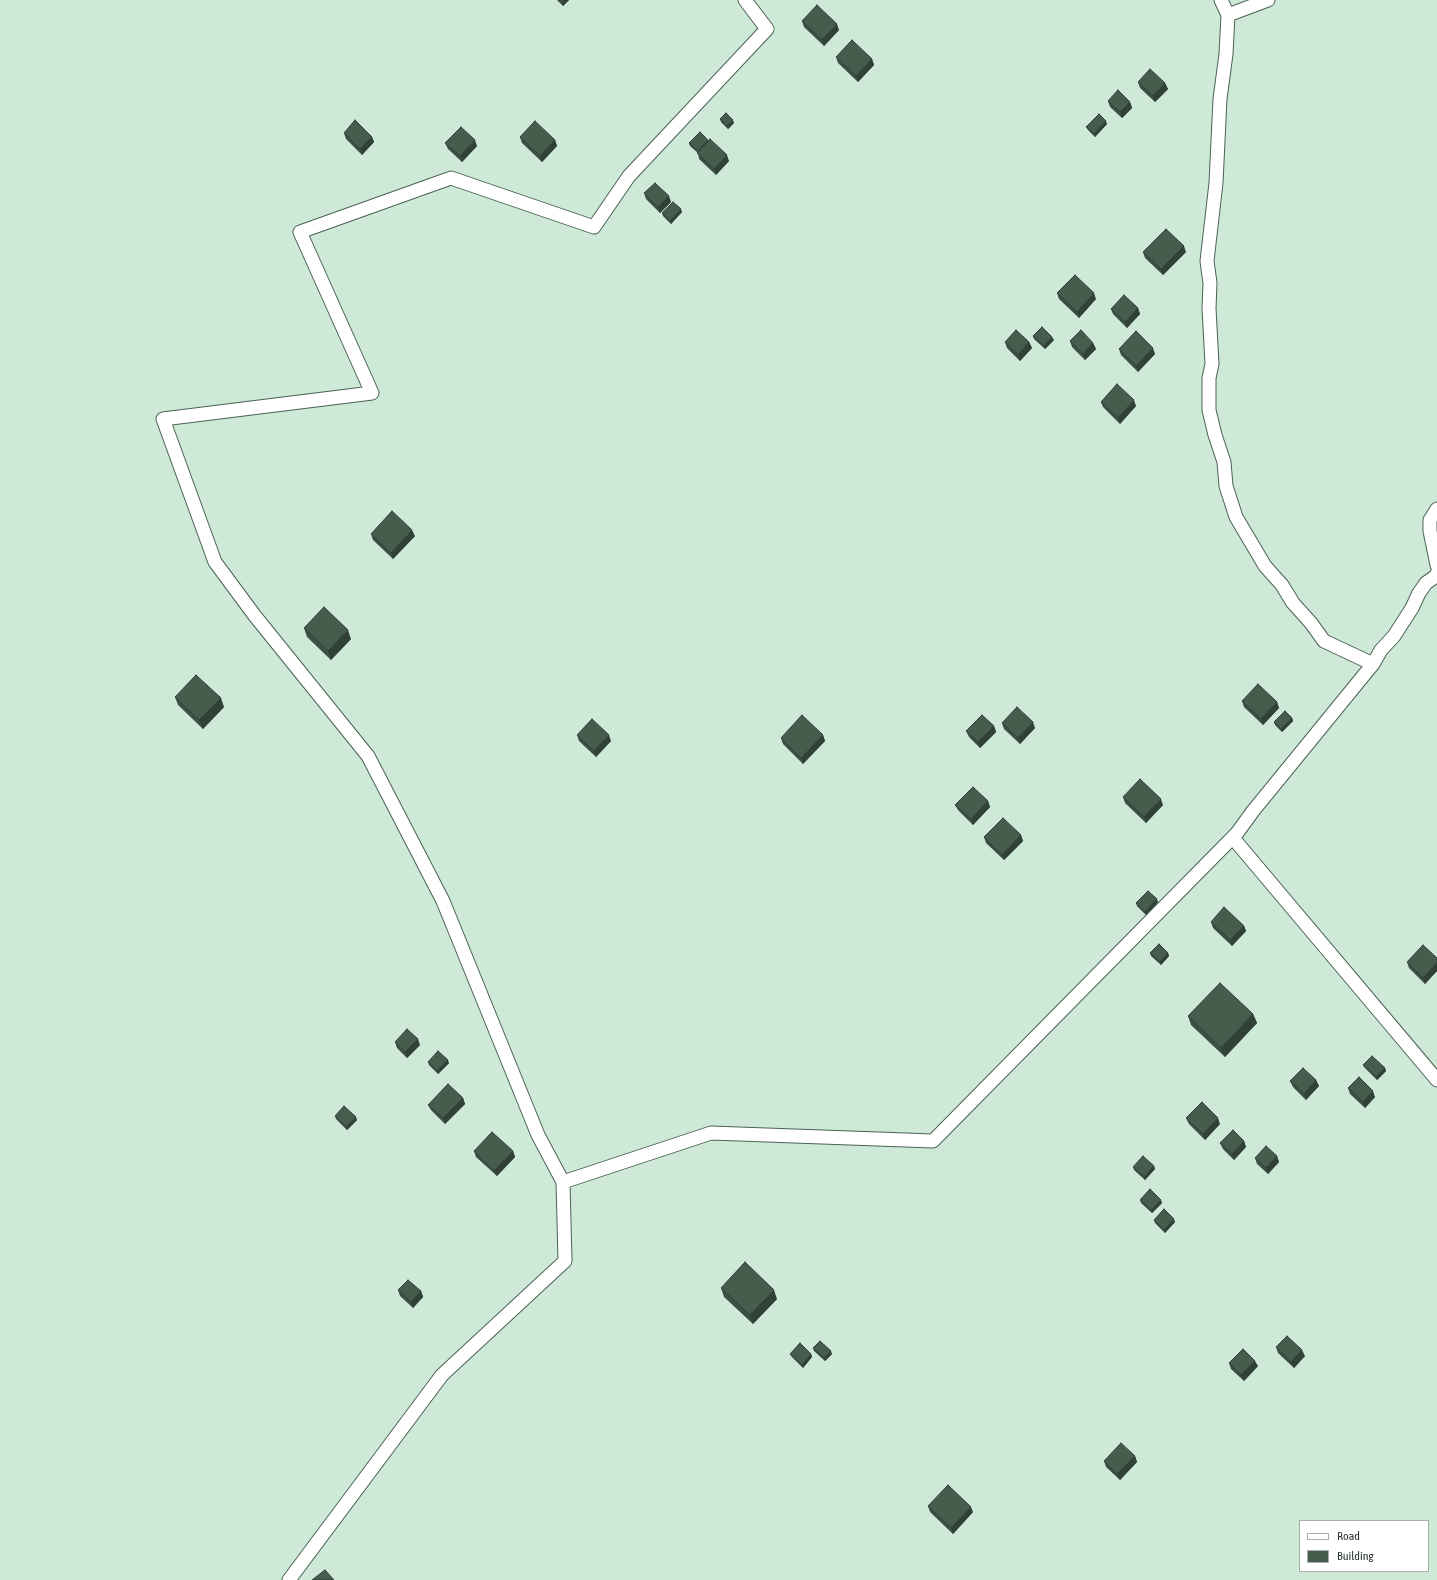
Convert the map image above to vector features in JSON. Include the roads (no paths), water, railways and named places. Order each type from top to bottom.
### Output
[{"type":"street","points":[[289,1580],[442,1375],[565,1261],[564,1182],[538,1135],[443,901],[368,756],[260,622],[215,562],[163,419],[372,393],[300,232],[451,178],[594,227],[629,176],[767,29],[745,0]]},
{"type":"street","points":[[1221,0],[1228,16],[1226,54],[1220,99],[1216,183],[1207,261],[1210,283],[1209,308],[1212,364],[1209,378],[1209,410],[1224,462],[1226,486],[1236,517],[1265,566],[1282,585],[1293,603],[1311,623],[1324,641],[1374,664]]},
{"type":"street","points":[[1228,16],[1268,0]]},
{"type":"street","points":[[1437,509],[1430,520],[1430,531],[1437,565]]},
{"type":"street","points":[[564,1182],[711,1133],[933,1141],[1233,838],[1253,811],[1374,664],[1381,650],[1394,636],[1412,608],[1419,593],[1437,573]]},
{"type":"street","points":[[1233,838],[1437,1080]]}]
